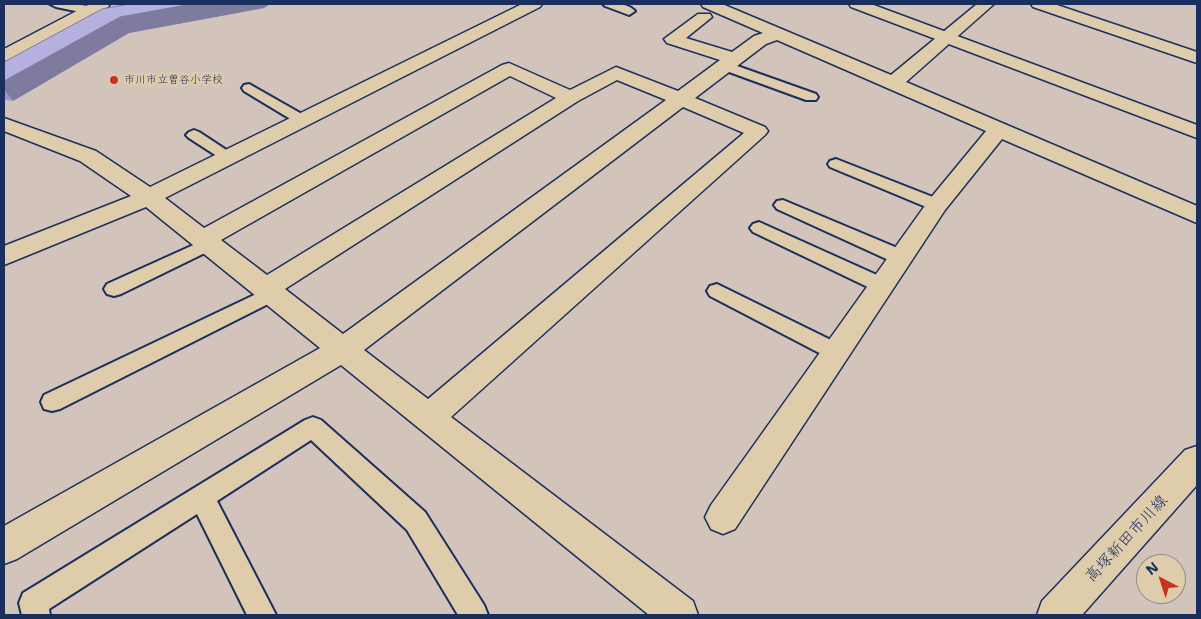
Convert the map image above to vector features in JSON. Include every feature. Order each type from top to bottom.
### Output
[{"type":"street","points":[[4,256],[149,197],[534,4]]},
{"type":"street","points":[[856,4],[1197,132]]},
{"type":"street","points":[[893,83],[986,4]]},
{"type":"street","points":[[1039,4],[1197,58]]},
{"type":"street","points":[[4,56],[96,7]]},
{"type":"street","points":[[730,63],[673,39],[706,10],[778,34],[1197,216]]},
{"type":"street","points":[[4,546],[342,350],[760,40],[778,34]]},
{"type":"street","points":[[206,242],[509,69],[571,97]]},
{"type":"street","points":[[268,291],[571,97],[616,73],[758,131],[428,418]]},
{"type":"street","points":[[4,124],[88,156],[149,197],[679,615]]},
{"type":"street","points":[[723,518],[937,205],[999,130]]},
{"type":"street","name":"高塚新田市川線","points":[[1056,615],[1154,511],[1197,461]]},
{"type":"lane","points":[[56,4],[96,7]]},
{"type":"lane","points":[[609,4],[629,11]]},
{"type":"lane","points":[[730,63],[811,97]]},
{"type":"lane","points":[[249,88],[302,120]]},
{"type":"lane","points":[[194,135],[229,157]]},
{"type":"lane","points":[[836,164],[937,205]]},
{"type":"lane","points":[[783,205],[900,258]]},
{"type":"lane","points":[[759,228],[882,285]]},
{"type":"lane","points":[[114,289],[206,242]]},
{"type":"lane","points":[[52,402],[268,291]]},
{"type":"lane","points":[[717,291],[836,352]]},
{"type":"lane","points":[[36,615],[33,603],[313,427],[416,521],[474,615]]},
{"type":"lane","points":[[202,497],[262,615]]},
{"type":"building","points":[[129,4],[192,4],[120,17],[4,81],[4,62],[102,9]]},
{"type":"place","name":"市川市立曽谷小学校","points":[[114,80]]}]
